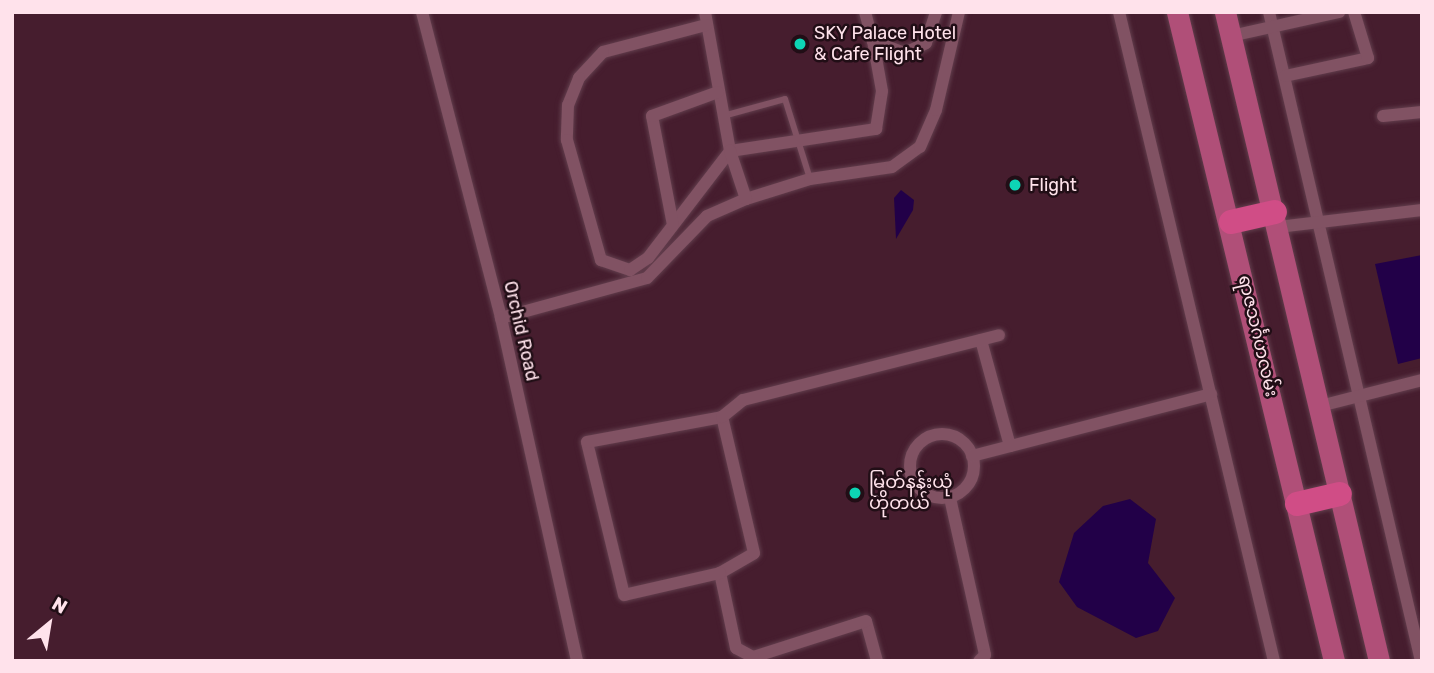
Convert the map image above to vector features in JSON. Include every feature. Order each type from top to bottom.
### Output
[{"type":"highway","points":[[1231,222],[1277,220]]},
{"type":"highway","points":[[1297,504],[1340,494]]},
{"type":"main road","name":"ရာဇသင်္ဂဟလမ်း","points":[[1177,12],[1231,222],[1334,661]]},
{"type":"main road","points":[[1226,12],[1379,661]]},
{"type":"street","name":"Orchid Road","points":[[422,12],[501,318],[577,661]]},
{"type":"street","points":[[746,199],[730,151],[705,18],[603,52],[579,78],[568,105],[567,139],[601,260],[630,270],[673,225],[730,151],[876,129],[881,91],[865,12]]},
{"type":"street","points":[[873,41],[893,52],[916,50],[933,33],[936,12]]},
{"type":"street","points":[[501,318],[647,278],[707,216],[746,199],[810,179],[892,167],[920,146],[936,110],[959,12]]},
{"type":"street","points":[[1119,12],[1274,661]]},
{"type":"street","points":[[1269,12],[1420,661]]},
{"type":"street","points":[[1231,36],[1339,12]]},
{"type":"street","points":[[1285,76],[1368,58],[1353,12]]},
{"type":"street","points":[[673,225],[652,116],[719,92]]},
{"type":"street","points":[[1383,116],[1422,111]]},
{"type":"street","points":[[1277,220],[1319,222],[1422,210]]},
{"type":"street","points":[[722,417],[754,552],[720,573],[624,595],[587,442],[722,417],[743,400],[999,335]]},
{"type":"street","points":[[981,340],[1010,446]]},
{"type":"street","points":[[1320,406],[1422,380]]},
{"type":"street","points":[[972,456],[1210,394]]},
{"type":"street","points":[[949,435],[972,456],[972,477],[950,498],[929,496],[914,482],[913,452],[929,437],[949,435]]},
{"type":"street","points":[[950,498],[985,655],[979,661]]},
{"type":"street","points":[[720,573],[736,648],[757,659],[866,621],[877,661]]},
{"type":"lane","points":[[723,116],[785,99],[810,179]]},
{"type":"shaded area","points":[[901,190],[914,200],[913,210],[896,239],[894,198]]},
{"type":"shaded area","points":[[1422,255],[1422,358],[1398,364],[1375,264]]},
{"type":"shaded area","points":[[1130,499],[1156,519],[1148,563],[1175,598],[1158,631],[1136,638],[1077,607],[1059,582],[1074,533],[1103,506]]},
{"type":"place","name":"SKY Palace Hotel & Cafe Flight","points":[[800,44]]},
{"type":"place","name":"Flight","points":[[1015,185]]},
{"type":"place","name":"မြတ်နန်းယုံ ဟိုတယ်","points":[[855,493]]}]
